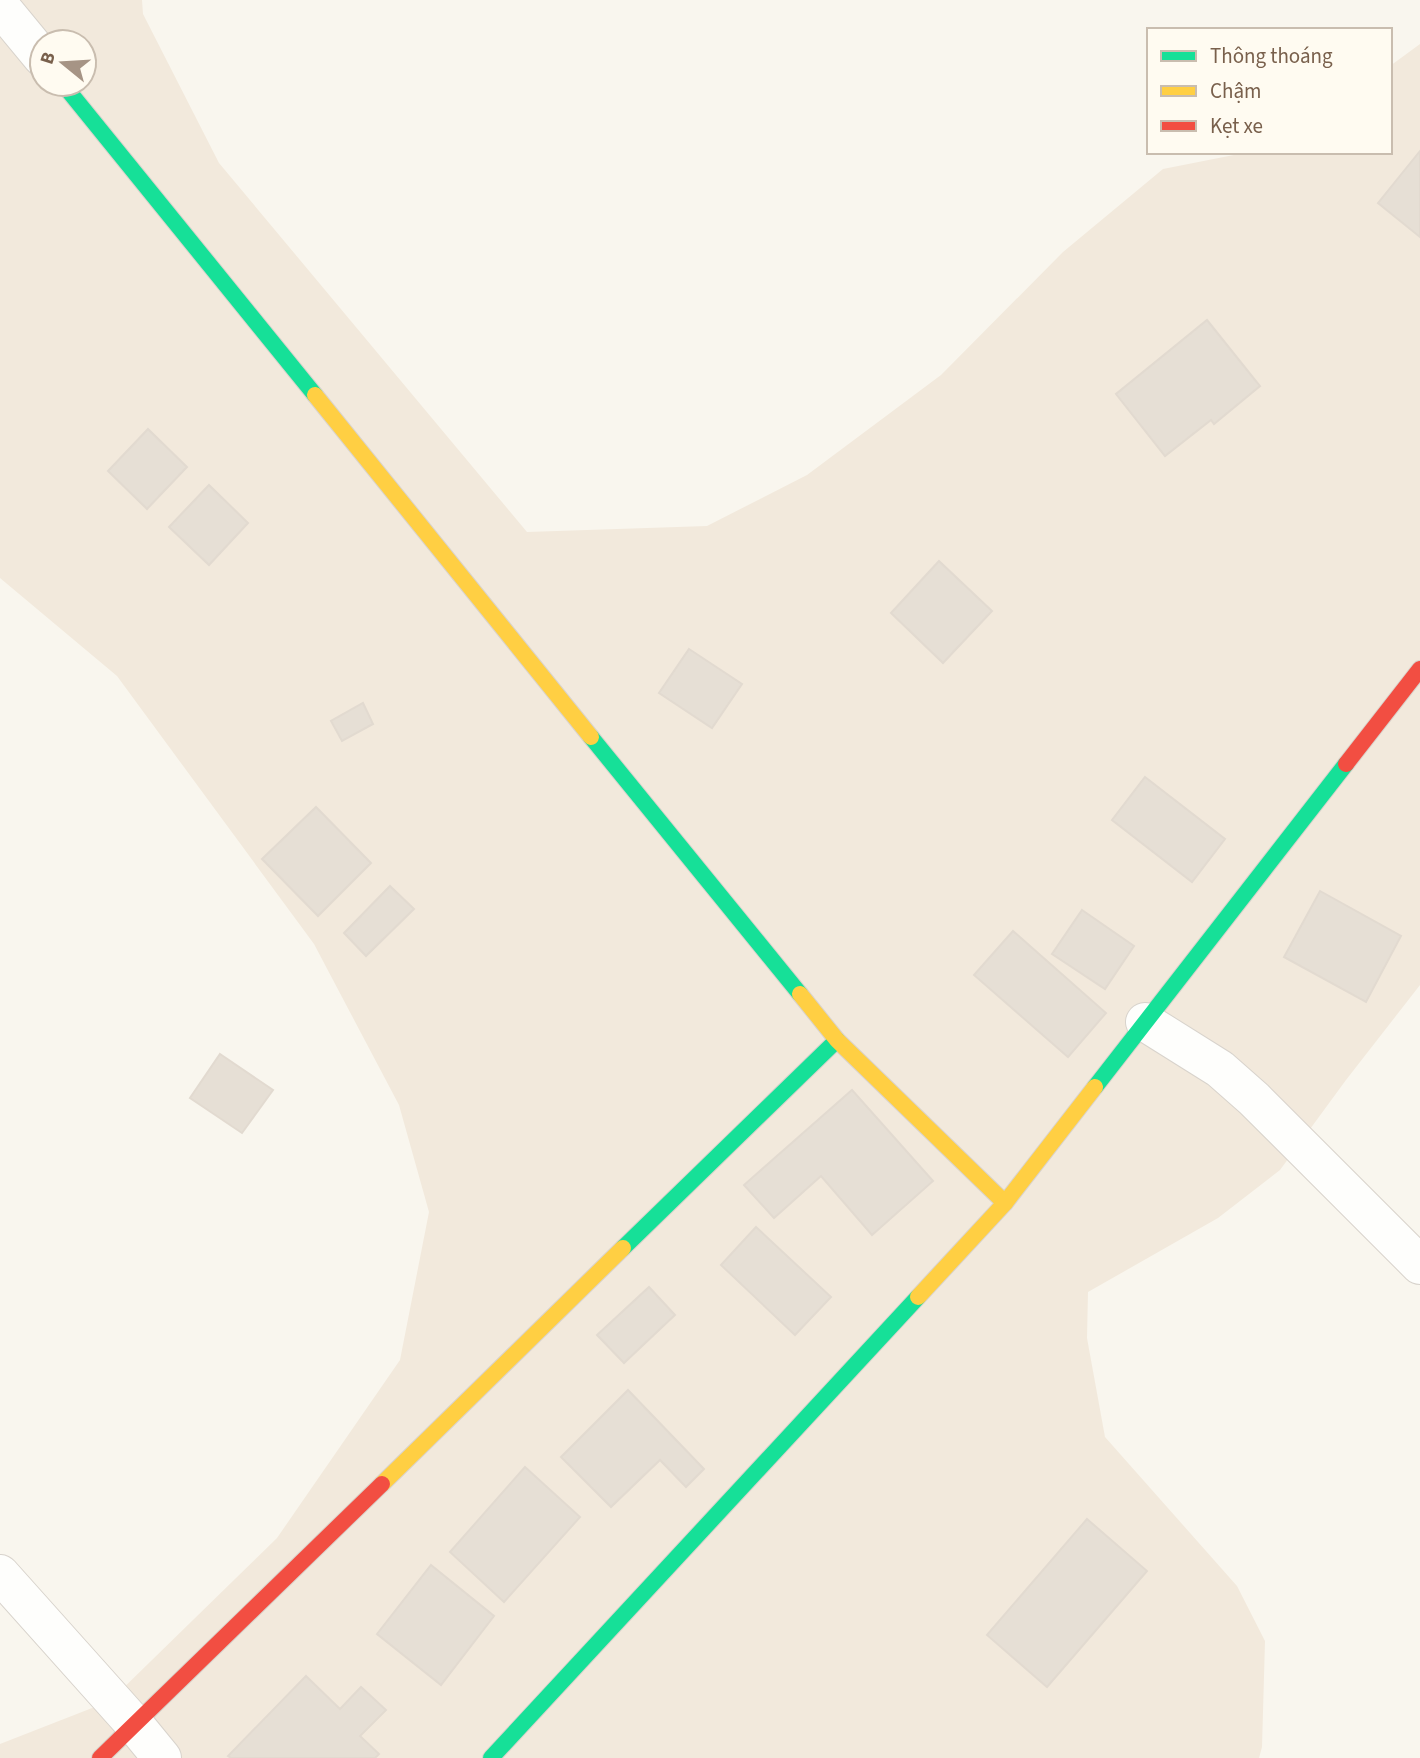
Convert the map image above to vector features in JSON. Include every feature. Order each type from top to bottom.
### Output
[{"type":"street","points":[[0,6],[28,40]]},
{"type":"street","points":[[75,98],[837,1040],[1005,1203]]},
{"type":"street","points":[[491,1758],[1005,1203],[1420,669]]},
{"type":"street","points":[[1145,1022],[1220,1069],[1420,1265]]},
{"type":"street","points":[[100,1758],[837,1040]]},
{"type":"street","points":[[0,1574],[135,1724],[162,1758]]},
{"type":"shaded area","points":[[0,0],[142,0],[143,14],[219,163],[527,532],[707,526],[807,475],[941,375],[1063,252],[1163,169],[1239,154],[1392,154],[1392,65],[1420,44],[1420,985],[1280,1170],[1218,1218],[1088,1292],[1087,1338],[1105,1437],[1237,1586],[1265,1641],[1262,1747],[1259,1758],[0,1758],[0,1744],[110,1701],[277,1538],[400,1360],[429,1212],[399,1105],[314,944],[117,676],[0,578]]},
{"type":"building","points":[[1420,151],[1420,237],[1378,203]]},
{"type":"building","points":[[1207,320],[1260,386],[1214,424],[1211,420],[1165,456],[1116,394]]},
{"type":"building","points":[[148,429],[187,467],[147,509],[108,471]]},
{"type":"building","points":[[209,485],[248,523],[209,565],[169,527]]},
{"type":"building","points":[[939,561],[992,611],[943,663],[891,613]]},
{"type":"building","points":[[689,649],[742,684],[712,728],[659,693]]},
{"type":"building","points":[[363,703],[373,724],[342,741],[331,721]]},
{"type":"building","points":[[1145,777],[1225,839],[1192,882],[1112,820]]},
{"type":"building","points":[[316,807],[371,863],[318,916],[262,859]]},
{"type":"building","points":[[390,886],[414,909],[366,956],[344,933]]},
{"type":"building","points":[[1320,891],[1401,936],[1366,1002],[1284,957]]},
{"type":"building","points":[[1082,910],[1134,946],[1105,989],[1052,954]]},
{"type":"building","points":[[1013,931],[1106,1013],[1068,1057],[974,975]]},
{"type":"building","points":[[220,1054],[273,1090],[242,1133],[190,1098]]},
{"type":"building","points":[[852,1090],[933,1181],[872,1235],[821,1176],[774,1218],[744,1185]]},
{"type":"building","points":[[756,1227],[831,1297],[795,1335],[721,1265]]},
{"type":"building","points":[[649,1287],[675,1315],[624,1363],[597,1335]]},
{"type":"building","points":[[628,1390],[704,1469],[686,1487],[660,1460],[611,1507],[561,1457]]},
{"type":"building","points":[[525,1467],[580,1517],[504,1602],[450,1552]]},
{"type":"building","points":[[1087,1519],[1147,1571],[1047,1687],[987,1635]]},
{"type":"building","points":[[431,1565],[494,1616],[441,1685],[377,1634]]},
{"type":"building","points":[[306,1676],[340,1709],[361,1687],[386,1710],[360,1736],[379,1754],[375,1758],[228,1756]]},
{"type":"traffic: fast","points":[[74,98],[315,395]]},
{"type":"traffic: fast","points":[[591,737],[800,994]]},
{"type":"traffic: fast","points":[[1095,1087],[1346,764]]},
{"type":"traffic: fast","points":[[623,1248],[837,1040]]},
{"type":"traffic: fast","points":[[491,1758],[918,1297]]},
{"type":"traffic: slow","points":[[315,395],[591,737]]},
{"type":"traffic: slow","points":[[800,994],[837,1040],[1005,1203]]},
{"type":"traffic: slow","points":[[918,1297],[1005,1203],[1095,1087]]},
{"type":"traffic: slow","points":[[382,1484],[623,1248]]},
{"type":"traffic: jam","points":[[1346,764],[1420,669]]},
{"type":"traffic: jam","points":[[100,1758],[382,1484]]}]
